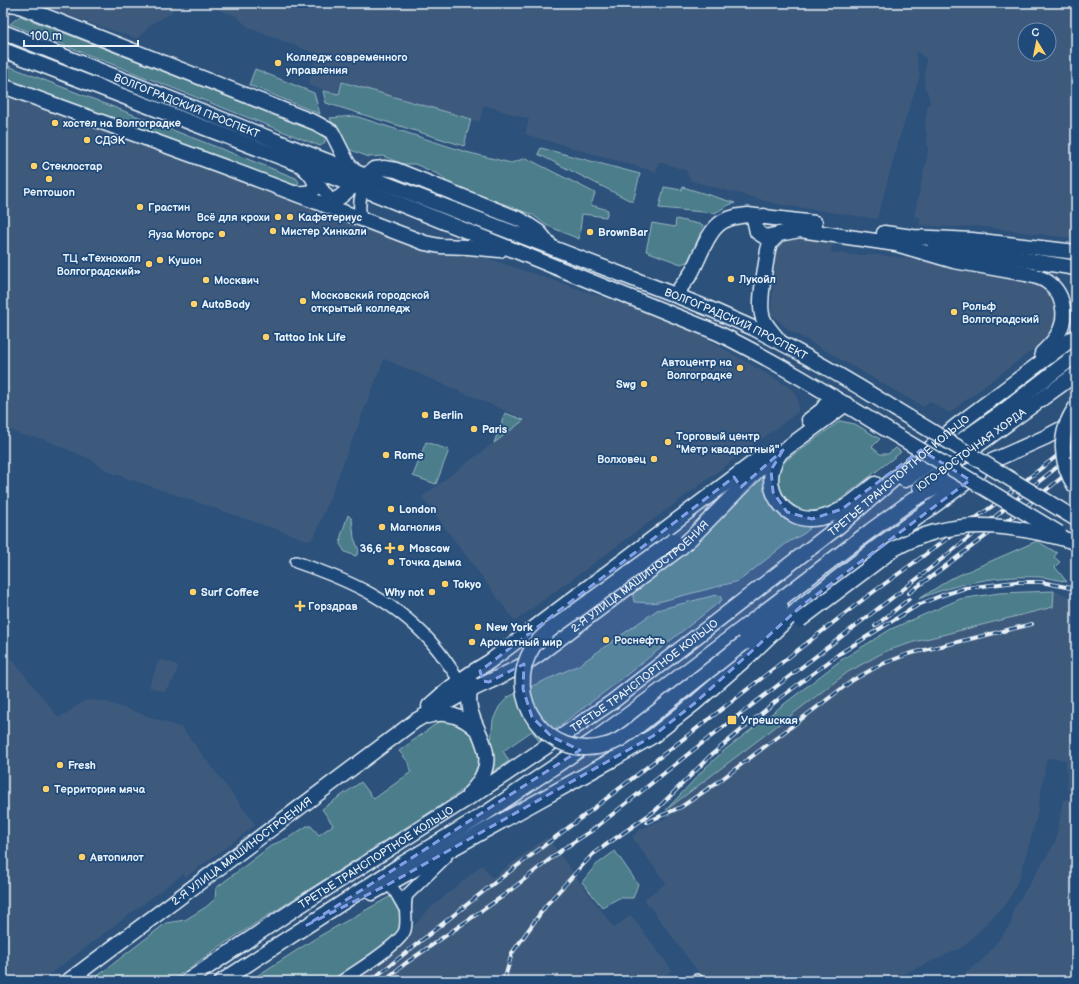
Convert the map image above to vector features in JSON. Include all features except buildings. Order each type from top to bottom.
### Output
[{"type":"main road","points":[[3,8],[10,4],[17,4],[316,123],[332,132],[348,164],[364,174]]},
{"type":"main road","name":"ВОЛГОГРАДСКИЙ ПРОСПЕКТ","points":[[3,32],[316,156],[675,294],[733,319],[782,343],[858,386],[1076,520]]},
{"type":"main road","name":"ВОЛГОГРАДСКИЙ ПРОСПЕКТ","points":[[3,50],[358,187],[718,333],[743,345],[846,404],[1076,543]]},
{"type":"main road","name":"ВОЛГОГРАДСКИЙ ПРОСПЕКТ","points":[[3,86],[330,205],[425,243],[440,246],[496,249],[526,255]]},
{"type":"main road","points":[[316,156],[327,153],[331,150],[334,141],[332,132]]},
{"type":"main road","points":[[294,193],[306,194],[311,193],[314,190],[315,182],[312,176],[301,165]]},
{"type":"main road","points":[[330,205],[358,187],[364,174],[374,169],[384,168],[396,170],[522,220],[539,232],[551,247]]},
{"type":"main road","points":[[675,294],[690,275],[716,227],[722,222],[740,216],[764,216],[913,237],[972,240],[1071,252]]},
{"type":"main road","points":[[764,216],[758,219],[755,223],[757,232],[766,237],[800,230],[896,244],[954,261],[1026,274],[1046,281],[1058,292],[1062,301],[1064,317],[1062,325],[1053,343],[1009,386]]},
{"type":"main road","points":[[779,234],[770,243],[768,250],[761,307],[763,318],[767,326],[782,343]]},
{"type":"main road","points":[[913,237],[950,248],[1076,268]]},
{"type":"main road","name":"ТРЕТЬЕ ТРАНСПОРТНОЕ КОЛЬЦО","points":[[187,981],[296,908],[550,746],[612,702],[838,527],[956,426],[1076,336]]},
{"type":"main road","name":"ЮГО-ВОСТОЧНАЯ ХОРДА","points":[[838,527],[970,436],[1076,356]]},
{"type":"main road","name":"ЮГО-ВОСТОЧНАЯ ХОРДА","points":[[870,531],[938,474],[1076,374]]},
{"type":"main road","name":"2-Я УЛИЦА МАШИНОСТРОЕНИЯ","points":[[68,981],[415,721],[486,672],[735,481],[822,410],[832,396]]},
{"type":"main road","name":"2-Я УЛИЦА МАШИНОСТРОЕНИЯ","points":[[465,686],[486,672],[510,673],[530,661],[692,538],[735,481],[760,468],[846,404]]},
{"type":"main road","points":[[1076,407],[1066,424],[1063,447],[1067,471],[1076,488]]},
{"type":"main road","name":"ТРЕТЬЕ ТРАНСПОРТНОЕ КОЛЬЦО","points":[[222,981],[307,925],[486,813],[594,740],[661,691],[897,510],[933,488],[1046,437],[1076,421]]},
{"type":"main road","points":[[783,450],[774,462],[772,470],[771,485],[776,499],[787,512],[794,516],[803,519],[820,518],[830,516],[842,509],[948,430],[956,426]]},
{"type":"main road","points":[[307,925],[389,884],[634,747],[673,721],[695,703],[749,656],[790,615],[877,547],[986,469],[1007,456],[1046,437]]},
{"type":"main road","points":[[735,481],[687,530],[550,630],[534,646],[526,662],[523,680],[524,699],[532,717],[545,732],[560,742],[587,748],[614,742],[632,731],[744,643],[817,571]]},
{"type":"main road","points":[[695,703],[706,698],[800,620],[894,549],[917,538],[954,527],[987,526],[1039,532],[1076,543]]},
{"type":"main road","points":[[449,811],[470,793],[480,782],[485,767],[486,747],[471,714],[465,686]]},
{"type":"main road","points":[[415,721],[432,715],[451,715],[470,723],[480,733]]},
{"type":"street","points":[[312,176],[330,205]]},
{"type":"street","points":[[358,187],[361,218]]},
{"type":"street","points":[[296,562],[350,582],[391,606],[422,632],[465,686]]},
{"type":"street","points":[[342,981],[397,942],[404,931],[407,895],[436,865],[460,845]]},
{"type":"street","points":[[389,884],[405,909]]},
{"type":"highlighted area","points":[[783,450],[771,470],[773,492],[787,512],[812,519],[842,509],[921,450],[970,480],[800,607],[695,703],[653,736],[389,884],[307,925],[580,750],[552,737],[532,717],[523,689],[524,664],[489,682],[483,681],[480,671],[734,477],[741,487]]},
{"type":"shaded area","points":[[41,3],[178,3],[170,14],[151,24],[138,39],[64,14]]},
{"type":"shaded area","points":[[198,3],[1076,3],[1076,239],[976,226],[951,227],[920,225],[919,222],[921,218],[914,216],[927,157],[928,148],[925,124],[927,108],[930,102],[927,91],[924,87],[926,58],[915,51],[920,75],[900,136],[877,219],[777,204],[691,181],[685,170],[659,162],[656,172],[538,138],[525,134],[529,119],[484,105],[479,122],[341,81],[337,94],[308,85],[317,54],[249,28],[236,16]]},
{"type":"shaded area","points":[[3,95],[680,323],[794,390],[798,401],[798,412],[515,621],[422,497],[525,419],[384,359],[316,533],[310,541],[109,472],[90,459],[43,439],[22,435],[3,427]]},
{"type":"shaded area","points":[[796,237],[832,242],[831,252],[916,259],[947,267],[1039,284],[1051,292],[1057,307],[1055,327],[1047,339],[949,413],[929,401],[924,407],[789,330],[771,314],[777,246]]},
{"type":"shaded area","points":[[1054,591],[1076,599],[1076,789],[1067,790],[1066,760],[1047,758],[1036,820],[1020,876],[1008,902],[963,947],[888,981],[705,981],[644,899],[666,883],[632,837],[639,830],[668,817],[666,810],[848,672],[886,651],[914,642],[1053,607]]},
{"type":"shaded area","points":[[3,648],[59,718],[86,700],[102,701],[182,728],[256,825],[186,877],[183,874],[41,981],[3,981]]},
{"type":"shaded area","points":[[161,659],[177,665],[178,667],[173,682],[171,681],[169,688],[167,687],[165,692],[149,687],[158,661],[160,662]]},
{"type":"shaded area","points":[[1076,798],[1076,981],[944,981],[961,976],[981,961],[1012,922],[1013,910],[1055,843],[1063,800]]},
{"type":"shaded area","points":[[547,837],[614,928],[631,915],[672,970],[658,981],[347,981],[399,943],[429,909],[482,865],[492,878]]},
{"type":"green space","points":[[20,16],[323,133],[325,142],[320,146],[10,24]]},
{"type":"green space","points":[[3,64],[296,178],[299,182],[293,187],[3,79]]},
{"type":"green space","points":[[255,69],[314,93],[320,114],[249,85]]},
{"type":"green space","points":[[342,82],[471,119],[464,146],[326,103],[323,91],[339,94]]},
{"type":"green space","points":[[355,116],[466,152],[511,163],[526,158],[595,193],[591,205],[608,210],[606,217],[582,214],[579,239],[546,225],[533,215],[448,183],[440,175],[415,164],[402,164],[383,156],[369,157],[343,147],[330,118]]},
{"type":"green space","points":[[541,148],[640,174],[633,202],[538,154]]},
{"type":"green space","points":[[664,187],[682,190],[683,187],[735,203],[714,213],[659,208]]},
{"type":"green space","points":[[676,219],[703,225],[692,256],[689,261],[681,264],[646,251],[652,223],[675,227]]},
{"type":"green space","points":[[505,413],[524,420],[494,443]]},
{"type":"green space","points":[[840,421],[855,424],[880,439],[872,447],[880,454],[888,454],[896,448],[901,452],[827,510],[804,514],[781,498],[776,471],[785,461]]},
{"type":"green space","points":[[426,442],[449,450],[436,484],[413,476]]},
{"type":"green space","points":[[766,475],[767,485],[812,524],[805,533],[787,543],[739,581],[658,602],[634,602],[634,592],[684,554],[762,477]]},
{"type":"green space","points":[[348,515],[352,519],[354,538],[359,551],[356,556],[345,552],[340,544]]},
{"type":"green space","points":[[1037,541],[1057,553],[1054,557],[1060,562],[1055,567],[1067,582],[1042,577],[1009,577],[963,584],[919,599],[950,579]]},
{"type":"green space","points":[[1054,591],[1053,607],[914,642],[886,651],[848,672],[666,810],[706,767],[726,749],[841,660],[891,629],[960,599],[999,593]]},
{"type":"green space","points":[[716,595],[720,596],[722,600],[606,691],[539,741],[532,731],[503,751],[509,761],[488,775],[493,720],[499,707],[508,697],[579,665],[657,610]]},
{"type":"green space","points":[[444,718],[456,719],[480,741],[481,760],[478,772],[471,782],[460,792],[222,945],[171,981],[91,981],[166,923],[185,920],[206,907],[215,899],[216,888],[272,845],[288,838],[307,826],[311,826],[319,835],[333,825],[322,809],[361,782],[374,799],[411,772],[409,763],[399,751]]},
{"type":"green space","points":[[615,851],[638,884],[633,898],[619,898],[602,907],[582,882],[596,865]]},
{"type":"green space","points":[[391,896],[398,902],[400,907],[402,916],[402,931],[338,981],[249,981],[316,938]]},
{"type":"railway","points":[[370,981],[493,884],[589,812],[865,598],[998,502],[1076,441]]},
{"type":"railway","points":[[383,981],[406,963],[503,896],[563,849],[594,829],[692,751],[918,578],[1076,452]]},
{"type":"railway","points":[[909,593],[1029,504],[1076,466]]},
{"type":"railway","points":[[504,981],[512,953],[547,904],[593,854],[656,810],[710,756],[780,698],[839,654],[918,605],[965,588],[1016,582],[1041,582],[1076,589]]},
{"type":"railway","points":[[875,626],[909,599]]},
{"type":"railway","points":[[647,822],[681,807],[718,782],[853,680],[880,665],[908,654],[1032,624]]},
{"type":"place","name":"Колледж современного управления","points":[[278,63]]},
{"type":"place","name":"хостел на Волгоградке","points":[[55,123]]},
{"type":"place","name":"СДЭК","points":[[87,140]]},
{"type":"place","name":"Стеклостар","points":[[34,166]]},
{"type":"place","name":"Рептошоп","points":[[49,179]]},
{"type":"place","name":"Грастин","points":[[140,207]]},
{"type":"place","name":"Всё для крохи","points":[[278,217]]},
{"type":"place","name":"Кафетериус","points":[[290,217]]},
{"type":"place","name":"Мистер Хинкали","points":[[273,231]]},
{"type":"place","name":"BrownBar","points":[[590,232]]},
{"type":"place","name":"Яуза Моторс","points":[[222,234]]},
{"type":"place","name":"Кушон","points":[[160,260]]},
{"type":"place","name":"ТЦ «Технохолл Волгоградский»","points":[[149,264]]},
{"type":"place","name":"Лукойл","points":[[731,279]]},
{"type":"place","name":"Москвич","points":[[206,280]]},
{"type":"place","name":"Московский городской открытый колледж","points":[[303,301]]},
{"type":"place","name":"AutoBody","points":[[194,304]]},
{"type":"place","name":"Рольф Волгоградский","points":[[954,312]]},
{"type":"place","name":"Tattoo Ink Life","points":[[266,337]]},
{"type":"place","name":"Автоцентр на Волгоградке","points":[[740,368]]},
{"type":"place","name":"Swg","points":[[644,384]]},
{"type":"place","name":"Berlin","points":[[425,415]]},
{"type":"place","name":"Paris","points":[[474,429]]},
{"type":"place","name":"Торговый центр \"Метр квадратный\"","points":[[668,442]]},
{"type":"place","name":"Rome","points":[[386,455]]},
{"type":"place","name":"Волховец","points":[[654,459]]},
{"type":"place","name":"London","points":[[391,509]]},
{"type":"place","name":"Магнолия","points":[[382,527]]},
{"type":"place","name":"36,6","points":[[390,548]]},
{"type":"place","name":"Moscow","points":[[401,548]]},
{"type":"place","name":"Точка дыма","points":[[391,562]]},
{"type":"place","name":"Tokyo","points":[[445,584]]},
{"type":"place","name":"Surf Coffee","points":[[193,592]]},
{"type":"place","name":"Why not","points":[[432,592]]},
{"type":"place","name":"Горздрав","points":[[300,606]]},
{"type":"place","name":"New York","points":[[478,627]]},
{"type":"place","name":"Роснефть","points":[[606,640]]},
{"type":"place","name":"Ароматный мир","points":[[472,642]]},
{"type":"place","name":"Угрешская","points":[[732,720]]},
{"type":"place","name":"Fresh","points":[[60,765]]},
{"type":"place","name":"Территория мяча","points":[[46,789]]},
{"type":"place","name":"Автопилот","points":[[82,857]]}]
